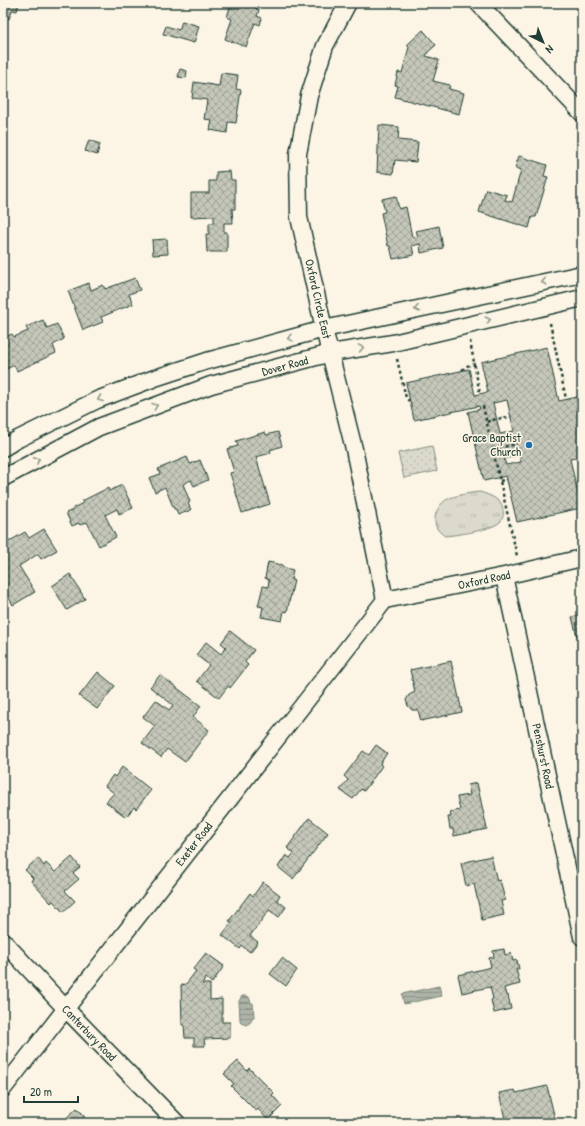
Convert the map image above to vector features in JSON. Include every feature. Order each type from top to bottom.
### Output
[{"type":"street","name":"Oxford Circle East","points":[[348,3],[325,46],[309,96],[298,154],[299,217],[324,329],[354,449],[385,600]]},
{"type":"street","points":[[478,3],[582,113]]},
{"type":"street","points":[[3,448],[97,400],[155,378],[207,361],[324,329],[582,274]]},
{"type":"street","name":"Dover Road","points":[[3,478],[99,427],[211,386],[331,353],[393,343],[582,298]]},
{"type":"street","name":"Oxford Road","points":[[385,600],[504,576],[582,558]]},
{"type":"street","name":"Penshurst Road","points":[[504,576],[582,937]]},
{"type":"street","name":"Exeter Road","points":[[3,1089],[385,600]]},
{"type":"street","name":"Canterbury Road","points":[[3,941],[66,1009],[177,1123]]},
{"type":"path","points":[[546,306],[566,399]]},
{"type":"path","points":[[467,325],[480,394]]},
{"type":"path","points":[[393,343],[406,398],[410,400]]},
{"type":"path","points":[[462,370],[467,366],[475,364]]},
{"type":"path","points":[[483,406],[518,558]]},
{"type":"path","points":[[487,422],[511,417]]},
{"type":"path","points":[[493,449],[517,444]]},
{"type":"path","points":[[578,458],[582,474]]},
{"type":"path","points":[[500,481],[507,479]]},
{"type":"green space","points":[[432,446],[437,471],[404,478],[398,453]]},
{"type":"green space","points":[[480,492],[498,500],[502,506],[503,518],[500,522],[482,530],[445,536],[438,530],[435,522],[436,514],[440,506],[446,500]]},
{"type":"shaded area","points":[[439,986],[442,996],[404,1004],[402,994]]},
{"type":"shaded area","points":[[242,996],[249,997],[251,1003],[253,1003],[254,1017],[252,1017],[252,1020],[246,1025],[241,1023],[240,1020],[239,1001]]},
{"type":"building","points":[[3,3],[19,3],[17,11],[12,10],[9,19],[5,17],[3,22]]},
{"type":"building","points":[[237,3],[258,3],[256,9],[259,10],[257,16],[262,18],[260,25],[255,23],[246,47],[225,39],[232,19],[227,17],[231,4],[236,6]]},
{"type":"building","points":[[182,21],[199,26],[194,43],[163,34],[166,26],[179,30]]},
{"type":"building","points":[[423,30],[436,45],[428,52],[426,56],[439,60],[433,81],[450,85],[449,89],[464,93],[459,114],[395,97],[398,86],[395,85],[398,72],[402,73],[409,47],[407,45]]},
{"type":"building","points":[[180,69],[187,71],[186,78],[178,77]]},
{"type":"building","points":[[221,73],[238,75],[236,89],[241,90],[236,123],[228,122],[227,133],[210,130],[212,120],[204,119],[207,100],[192,98],[194,82],[219,86]]},
{"type":"building","points":[[379,125],[399,127],[398,140],[418,142],[416,162],[395,160],[393,174],[377,172]]},
{"type":"building","points":[[89,140],[100,144],[97,155],[85,151]]},
{"type":"building","points":[[519,156],[547,165],[544,176],[548,177],[536,217],[532,217],[529,228],[479,212],[486,189],[507,195],[505,200],[512,202],[521,170],[515,168]]},
{"type":"building","points":[[230,171],[231,180],[235,180],[235,209],[232,209],[233,223],[224,223],[224,232],[227,232],[227,252],[207,252],[206,234],[209,234],[209,223],[214,223],[214,216],[191,217],[191,193],[209,193],[209,181],[216,181],[216,172]]},
{"type":"building","points":[[396,196],[399,209],[406,207],[412,237],[418,236],[416,231],[439,226],[443,248],[421,253],[420,244],[412,246],[414,255],[393,259],[390,246],[388,246],[381,213],[385,212],[382,199]]},
{"type":"building","points":[[167,239],[168,254],[153,255],[152,240]]},
{"type":"building","points":[[135,278],[140,290],[129,294],[133,304],[101,317],[103,322],[83,330],[68,291],[89,283],[91,290],[103,285],[105,289]]},
{"type":"building","points":[[43,320],[47,328],[57,324],[64,339],[53,345],[56,353],[17,371],[14,365],[3,371],[3,338],[12,334],[14,337],[28,331],[26,327]]},
{"type":"building","name":"Grace Baptist Church","points":[[547,347],[559,401],[582,396],[582,457],[570,459],[581,508],[517,522],[506,476],[484,481],[468,412],[480,409],[479,406],[414,420],[406,383],[469,369],[475,395],[488,392],[481,362]],"holes":[[[507,400],[514,431],[500,434],[493,403]],[[519,455],[521,462],[506,465],[504,459]]]},
{"type":"building","points":[[265,432],[266,435],[278,432],[282,446],[270,450],[271,453],[256,457],[270,504],[242,513],[230,473],[234,472],[227,449],[238,446],[236,441]]},
{"type":"building","points":[[187,457],[190,464],[200,460],[208,480],[194,486],[191,480],[183,484],[190,502],[188,503],[191,510],[178,515],[165,487],[155,492],[149,478],[160,474],[158,469]]},
{"type":"building","points":[[122,485],[133,508],[119,514],[117,509],[105,515],[116,537],[99,546],[87,522],[72,526],[66,513],[83,503],[82,501],[108,488],[109,491]]},
{"type":"building","points":[[44,529],[57,550],[41,559],[38,554],[19,566],[35,592],[13,605],[3,587],[3,545],[25,532],[29,538]]},
{"type":"building","points":[[268,562],[282,565],[282,567],[293,570],[291,580],[294,580],[287,612],[284,611],[282,621],[261,617],[263,607],[258,606],[263,586],[268,587],[269,580],[265,578]]},
{"type":"building","points":[[70,574],[85,599],[67,610],[52,586]]},
{"type":"building","points":[[582,614],[582,639],[578,640],[572,617]]},
{"type":"building","points":[[230,631],[254,650],[245,662],[248,665],[230,688],[228,686],[219,698],[197,681],[209,665],[196,655],[206,642],[221,654],[226,647],[221,643]]},
{"type":"building","points":[[451,661],[462,712],[421,721],[418,710],[412,710],[408,706],[406,700],[409,695],[415,692],[410,670]]},
{"type":"building","points":[[98,672],[115,686],[97,709],[79,696]]},
{"type":"building","points":[[160,675],[201,706],[193,717],[209,730],[185,762],[167,749],[161,757],[142,743],[155,726],[143,717],[156,700],[169,710],[173,705],[150,687]]},
{"type":"building","points":[[376,745],[387,753],[380,764],[382,766],[364,791],[361,789],[353,799],[340,790],[348,780],[344,776],[363,751],[369,755]]},
{"type":"building","points":[[122,767],[151,790],[136,809],[134,807],[126,817],[106,802],[114,793],[105,786],[113,775],[115,777]]},
{"type":"building","points":[[477,783],[487,829],[454,836],[453,829],[450,829],[448,817],[451,817],[450,812],[460,810],[457,797],[470,795],[468,785]]},
{"type":"building","points":[[309,818],[328,833],[293,879],[278,867],[286,855],[290,858],[294,853],[287,848]]},
{"type":"building","points":[[491,856],[497,881],[500,880],[505,900],[501,901],[504,915],[482,920],[474,884],[466,886],[461,863]]},
{"type":"building","points":[[72,857],[80,867],[73,873],[79,879],[65,891],[75,901],[63,912],[53,901],[51,903],[31,881],[33,878],[25,870],[38,858],[44,866],[46,863],[55,872]]},
{"type":"building","points":[[263,882],[280,895],[277,900],[286,907],[279,917],[269,910],[250,936],[258,942],[250,952],[242,946],[240,949],[222,935],[232,922],[229,921],[250,893],[253,896]]},
{"type":"building","points":[[504,949],[505,955],[511,953],[513,961],[517,960],[519,969],[516,969],[520,984],[504,988],[506,995],[508,995],[511,1009],[494,1013],[490,987],[462,993],[458,975],[491,967],[489,958],[494,957],[493,951]]},
{"type":"building","points":[[206,953],[224,966],[212,983],[206,978],[202,984],[210,984],[210,1000],[222,999],[222,1022],[230,1022],[230,1038],[204,1039],[205,1046],[194,1046],[194,1038],[185,1038],[184,1025],[182,1025],[181,985],[186,984],[196,971],[193,969]]},
{"type":"building","points":[[282,958],[297,970],[286,986],[270,974]]},
{"type":"building","points":[[238,1061],[247,1071],[249,1068],[274,1093],[272,1095],[282,1106],[268,1120],[258,1109],[256,1111],[231,1086],[234,1084],[224,1074]]},
{"type":"building","points":[[547,1086],[556,1123],[506,1123],[499,1093],[515,1090],[516,1093]]},
{"type":"building","points":[[77,1108],[85,1116],[81,1120],[84,1123],[61,1123]]},
{"type":"building","points":[[462,1118],[464,1123],[443,1123]]},
{"type":"place","name":"Grace Baptist Church","points":[[529,445]]}]
